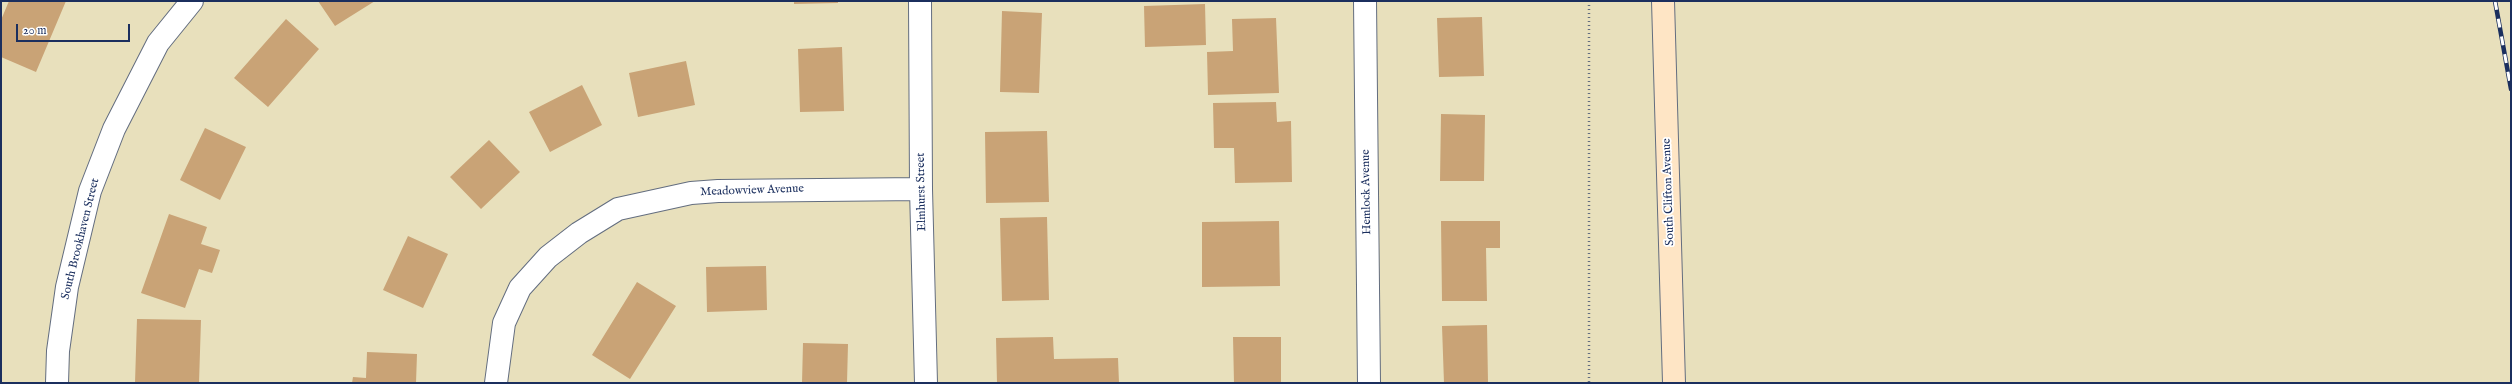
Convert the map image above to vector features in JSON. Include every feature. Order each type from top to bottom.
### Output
[{"type":"street","name":"South Brookhaven Street","points":[[57,383],[58,351],[66,287],[90,191],[114,129],[158,43],[192,1]]},
{"type":"street","name":"Elmhurst Street","points":[[920,1],[921,189],[926,383]]},
{"type":"street","name":"Hemlock Avenue","points":[[1365,1],[1369,383]]},
{"type":"street","name":"South Clifton Avenue","points":[[1663,1],[1674,383]]},
{"type":"street","name":"Meadowview Avenue","points":[[496,383],[504,323],[520,288],[548,257],[579,233],[618,209],[691,193],[718,191],[921,189]]},
{"type":"path","points":[[1589,1],[1589,383]]},
{"type":"building","points":[[9,1],[66,1],[36,72],[1,57],[1,20]]},
{"type":"building","points":[[318,1],[375,1],[335,26]]},
{"type":"building","points":[[794,1],[838,1],[838,3],[794,4]]},
{"type":"building","points":[[1205,4],[1206,45],[1145,47],[1144,6]]},
{"type":"building","points":[[1002,11],[1042,13],[1039,93],[1000,92]]},
{"type":"building","points":[[1482,17],[1484,76],[1439,77],[1437,18]]},
{"type":"building","points":[[1276,18],[1279,93],[1208,95],[1207,52],[1233,51],[1232,19]]},
{"type":"building","points":[[286,19],[319,49],[268,107],[234,78]]},
{"type":"building","points":[[842,47],[844,111],[800,112],[798,49]]},
{"type":"building","points":[[686,61],[695,105],[638,117],[629,73]]},
{"type":"building","points":[[582,85],[602,125],[550,152],[529,112]]},
{"type":"building","points":[[1276,102],[1277,122],[1291,121],[1292,182],[1235,183],[1234,148],[1214,148],[1213,103]]},
{"type":"building","points":[[1441,114],[1485,115],[1484,181],[1440,181]]},
{"type":"building","points":[[205,128],[246,147],[220,200],[180,180]]},
{"type":"building","points":[[1047,131],[1049,202],[986,203],[985,132]]},
{"type":"building","points":[[489,140],[520,172],[481,209],[450,177]]},
{"type":"building","points":[[169,214],[207,227],[201,244],[220,250],[212,273],[199,269],[185,308],[141,293]]},
{"type":"building","points":[[1047,217],[1049,300],[1002,301],[1000,218]]},
{"type":"building","points":[[1279,221],[1280,286],[1202,287],[1202,222]]},
{"type":"building","points":[[1441,221],[1500,221],[1500,248],[1486,248],[1487,301],[1442,301]]},
{"type":"building","points":[[408,236],[448,254],[423,308],[383,290]]},
{"type":"building","points":[[766,266],[767,310],[707,312],[706,267]]},
{"type":"building","points":[[637,282],[676,306],[630,379],[592,355]]},
{"type":"building","points":[[137,319],[201,320],[199,383],[135,383]]},
{"type":"building","points":[[1487,325],[1488,382],[1444,383],[1442,326]]},
{"type":"building","points":[[1053,337],[1054,359],[1118,358],[1119,383],[997,383],[996,338]]},
{"type":"building","points":[[1233,337],[1281,337],[1281,383],[1234,383]]},
{"type":"building","points":[[803,343],[848,344],[847,383],[802,383]]},
{"type":"building","points":[[367,352],[417,354],[416,383],[352,383],[353,377],[366,378]]},
{"type":"railway","points":[[2495,1],[2511,89]]}]
